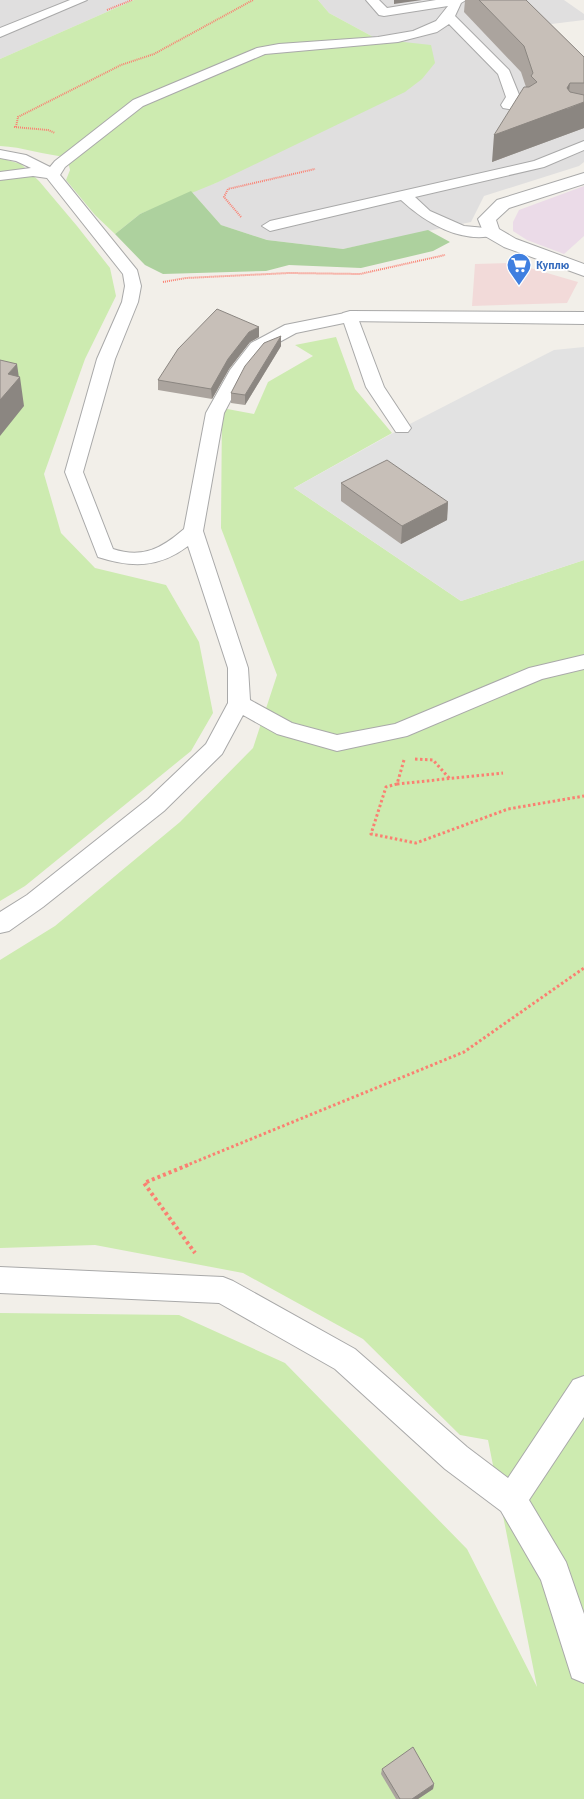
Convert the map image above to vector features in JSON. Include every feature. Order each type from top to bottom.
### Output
[{"type":"street","points":[[584,178],[502,204],[487,219],[491,232],[510,243],[584,270]]},
{"type":"street","points":[[350,317],[584,318]]},
{"type":"lane","points":[[0,33],[81,0]]},
{"type":"lane","points":[[372,0],[384,12],[458,1]]},
{"type":"lane","points":[[52,175],[60,164],[138,103],[262,51],[398,38],[433,29],[449,17],[458,1]]},
{"type":"lane","points":[[449,17],[504,73],[514,97],[508,105],[525,108]]},
{"type":"lane","points":[[270,226],[539,164],[584,145]]},
{"type":"lane","points":[[0,154],[13,155],[38,164],[52,175],[131,273],[133,286],[130,302],[106,359],[74,472],[105,553],[122,560],[139,561],[155,558],[175,548],[194,531]]},
{"type":"lane","points":[[0,176],[33,172],[52,175]]},
{"type":"lane","points":[[405,196],[425,214],[461,231],[491,232]]},
{"type":"lane","points":[[0,924],[35,901],[156,805],[214,749],[239,703],[238,668],[194,531],[215,413],[236,374],[257,347],[291,328],[350,317],[375,387],[402,428]]},
{"type":"lane","points":[[239,703],[285,729],[337,743],[399,730],[536,674],[584,662]]},
{"type":"lane","points":[[0,1280],[223,1290],[345,1359],[456,1458],[512,1500],[555,1573],[584,1666]]},
{"type":"lane","points":[[512,1500],[530,1466],[562,1426],[584,1390]]},
{"type":"path","points":[[16,127],[18,117],[121,64],[154,54],[253,0]]},
{"type":"path","points":[[8,128],[48,130],[82,146]]},
{"type":"path","points":[[270,226],[242,217],[224,197],[228,189],[315,169]]},
{"type":"path","points":[[133,286],[186,278],[289,273],[360,274],[443,256],[491,232]]},
{"type":"path","points":[[397,784],[405,758],[399,730]]},
{"type":"path","points":[[405,758],[433,760],[450,779]]},
{"type":"path","points":[[502,773],[386,786],[371,834],[416,842],[508,810],[584,796]]},
{"type":"path","points":[[223,1290],[144,1183],[464,1052],[584,968]]},
{"type":"shaded area","points":[[0,0],[134,0],[0,59]]},
{"type":"shaded area","points":[[318,0],[564,0],[584,14],[584,20],[535,26],[584,74],[584,162],[579,166],[484,196],[471,222],[343,249],[267,240],[221,225],[191,191],[216,183],[377,39],[329,13]]},
{"type":"shaded area","points":[[584,186],[584,236],[564,254],[527,240],[513,231],[513,222],[519,210]]},
{"type":"shaded area","points":[[513,263],[578,282],[567,303],[472,306],[475,264]]},
{"type":"shaded area","points":[[584,347],[584,560],[461,601],[294,488],[402,428],[554,350]]},
{"type":"green space","points":[[134,0],[318,0],[329,13],[377,39],[431,45],[435,63],[422,79],[405,92],[216,183],[140,214],[115,234],[95,215],[66,180],[70,170],[67,157],[0,146],[0,59]]},
{"type":"green space","points":[[0,158],[21,164],[39,181],[77,226],[110,268],[116,296],[85,359],[44,474],[61,533],[95,568],[166,585],[199,642],[213,713],[191,751],[25,886],[0,901]]},
{"type":"green space","points":[[191,191],[221,225],[267,240],[343,249],[428,230],[450,242],[433,251],[361,268],[289,265],[266,271],[163,274],[145,265],[115,234],[140,214]]},
{"type":"green space","points":[[336,337],[355,389],[392,433],[294,488],[461,601],[584,560],[584,1799],[0,1799],[0,1313],[179,1315],[285,1363],[467,1549],[537,1687],[488,1440],[460,1435],[363,1339],[243,1273],[95,1245],[0,1248],[0,960],[55,926],[180,822],[253,748],[277,675],[221,528],[222,408],[254,414],[268,382],[313,356],[295,345]]},
{"type":"building","points":[[479,0],[526,0],[584,57],[584,83],[570,83],[567,88],[570,92],[584,95],[584,102],[494,135],[524,87],[529,87],[537,82],[531,76],[533,73],[524,46]]},
{"type":"building","points":[[217,309],[259,327],[249,332],[228,359],[211,389],[158,380],[178,349]]},
{"type":"building","points":[[281,336],[245,395],[231,393],[245,366],[264,343]]},
{"type":"building","points":[[0,360],[17,364],[8,374],[20,377],[0,400]]},
{"type":"building","points":[[387,460],[448,502],[402,526],[341,483]]},
{"type":"building","points":[[413,1747],[434,1784],[412,1799],[400,1799],[382,1769]]},
{"type":"place","name":"Куплю","points":[[519,286]]}]
